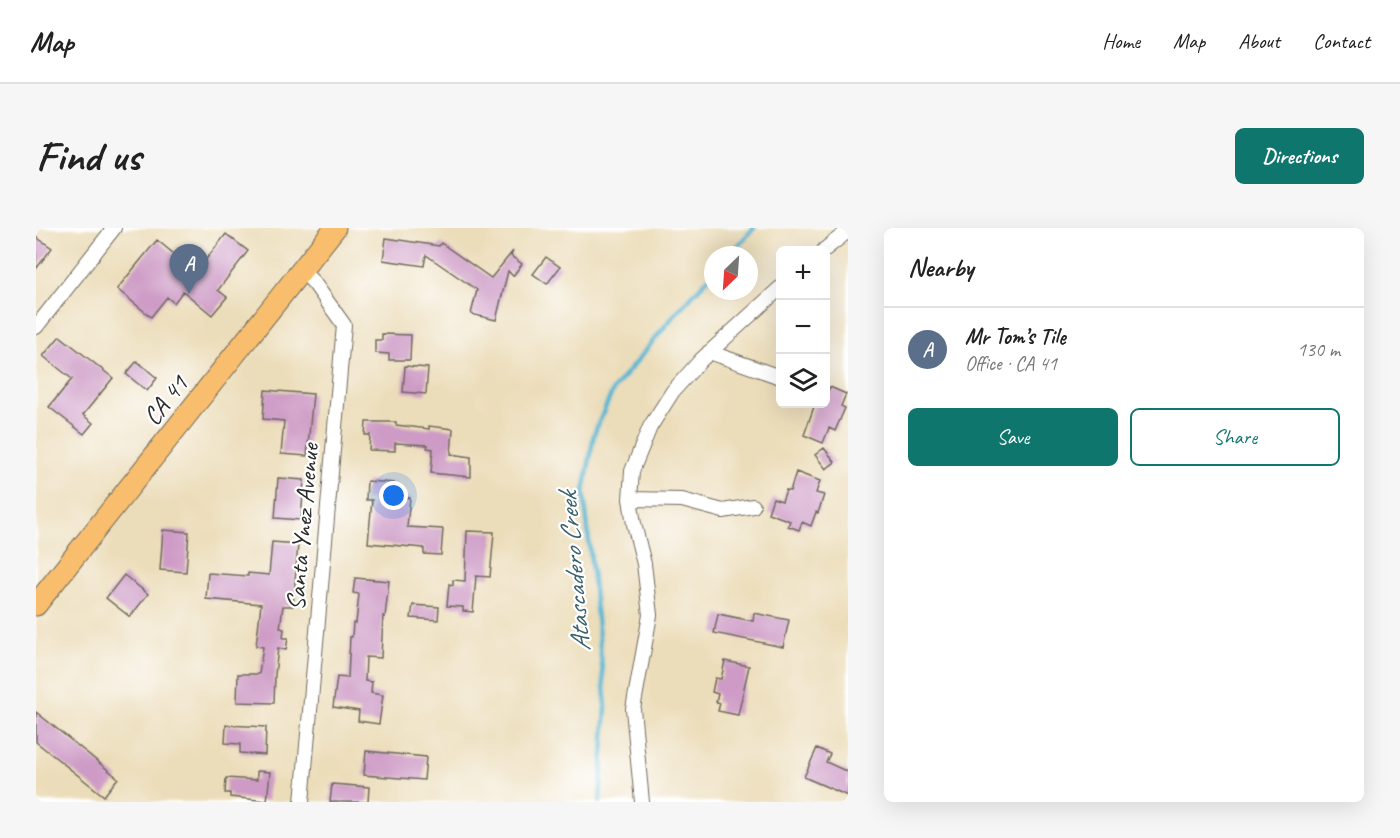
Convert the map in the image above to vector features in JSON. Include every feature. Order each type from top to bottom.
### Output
[{"type":"main road","name":"CA 41","points":[[36,605],[335,228]]},
{"type":"street","points":[[36,327],[114,228]]},
{"type":"street","points":[[830,246],[848,231]]},
{"type":"street","name":"Santa Ynez Avenue","points":[[302,271],[314,283],[344,325],[302,802]]},
{"type":"street","points":[[642,802],[633,709],[650,615],[644,564],[630,499],[632,471],[650,427],[674,391],[709,352],[776,292]]},
{"type":"street","points":[[709,352],[776,376]]},
{"type":"street","points":[[630,499],[682,500],[723,511],[753,506]]},
{"type":"building","points":[[226,234],[248,251],[218,290],[227,297],[212,315],[183,291],[174,303],[167,297],[151,317],[117,289],[157,240],[196,272]]},
{"type":"building","points":[[36,237],[52,248],[36,269]]},
{"type":"building","points":[[386,238],[439,246],[441,243],[491,278],[513,251],[511,256],[522,264],[513,276],[508,271],[496,320],[471,314],[477,290],[426,255],[424,266],[383,260]]},
{"type":"building","points":[[546,257],[560,267],[547,284],[533,274]]},
{"type":"building","points":[[382,334],[411,335],[410,360],[389,360],[389,354],[375,353],[375,340],[382,340]]},
{"type":"building","points":[[60,336],[113,378],[83,415],[93,423],[84,434],[49,407],[72,379],[43,356]]},
{"type":"building","points":[[137,361],[157,378],[147,391],[126,374]]},
{"type":"building","points":[[405,366],[428,368],[426,394],[403,392]]},
{"type":"building","points":[[830,387],[846,394],[841,406],[845,408],[835,431],[829,428],[823,443],[804,435],[814,408],[830,408]]},
{"type":"building","points":[[265,390],[313,394],[307,456],[281,454],[284,421],[263,419]]},
{"type":"building","points":[[366,422],[396,422],[396,425],[453,429],[451,454],[471,457],[471,477],[431,473],[433,449],[427,448],[428,445],[395,443],[395,451],[369,450],[370,435],[365,435]]},
{"type":"building","points":[[824,448],[835,462],[826,469],[815,455]]},
{"type":"building","points":[[796,472],[820,481],[816,493],[824,495],[811,526],[802,522],[799,530],[788,526],[790,521],[768,513],[773,498],[782,501],[786,490],[790,491]]},
{"type":"building","points":[[278,478],[304,480],[301,520],[275,518]]},
{"type":"building","points":[[367,481],[394,483],[393,496],[410,498],[407,527],[443,529],[441,555],[424,554],[424,548],[368,543],[372,500],[366,500]]},
{"type":"building","points":[[163,530],[189,532],[186,572],[160,570]]},
{"type":"building","points":[[467,531],[494,532],[490,577],[476,576],[473,612],[463,611],[463,607],[447,606],[449,584],[453,585],[453,580],[465,581]]},
{"type":"building","points":[[272,542],[298,544],[293,606],[283,606],[280,628],[284,629],[283,638],[288,638],[286,650],[278,648],[274,703],[237,702],[238,674],[259,674],[263,647],[256,646],[261,604],[206,599],[208,573],[269,575]]},
{"type":"building","points":[[124,575],[148,594],[130,617],[106,598]]},
{"type":"building","points":[[355,578],[389,581],[385,617],[383,616],[381,658],[366,657],[365,681],[372,682],[371,693],[383,695],[379,724],[358,721],[359,711],[333,707],[337,677],[348,678],[350,637],[352,637],[353,623],[356,623],[359,594],[353,593]]},
{"type":"building","points":[[413,605],[439,607],[438,620],[411,618]]},
{"type":"building","points":[[754,613],[789,620],[783,647],[714,633],[718,614],[753,621]]},
{"type":"building","points":[[725,661],[749,666],[738,715],[718,711],[720,703],[716,702],[718,694],[712,692],[715,678],[721,679]]},
{"type":"building","points":[[36,712],[118,778],[104,796],[36,742]]},
{"type":"building","points":[[226,725],[266,727],[265,755],[240,753],[240,744],[225,743]]},
{"type":"building","points":[[817,748],[830,754],[826,762],[848,772],[848,796],[804,777]]},
{"type":"building","points":[[366,751],[426,757],[424,780],[364,775]]},
{"type":"building","points":[[257,771],[270,772],[267,801],[230,797],[230,793],[225,793],[226,778],[257,780]]},
{"type":"building","points":[[332,784],[369,787],[368,802],[330,802]]},
{"type":"waterway","name":"Atascadero Creek","points":[[737,246],[754,228]]},
{"type":"waterway","name":"Atascadero Creek","points":[[600,802],[606,706],[584,492],[594,434],[613,390],[704,283]]},
{"type":"place","name":"Mr Tom’s Tile","points":[[189,294]]}]
